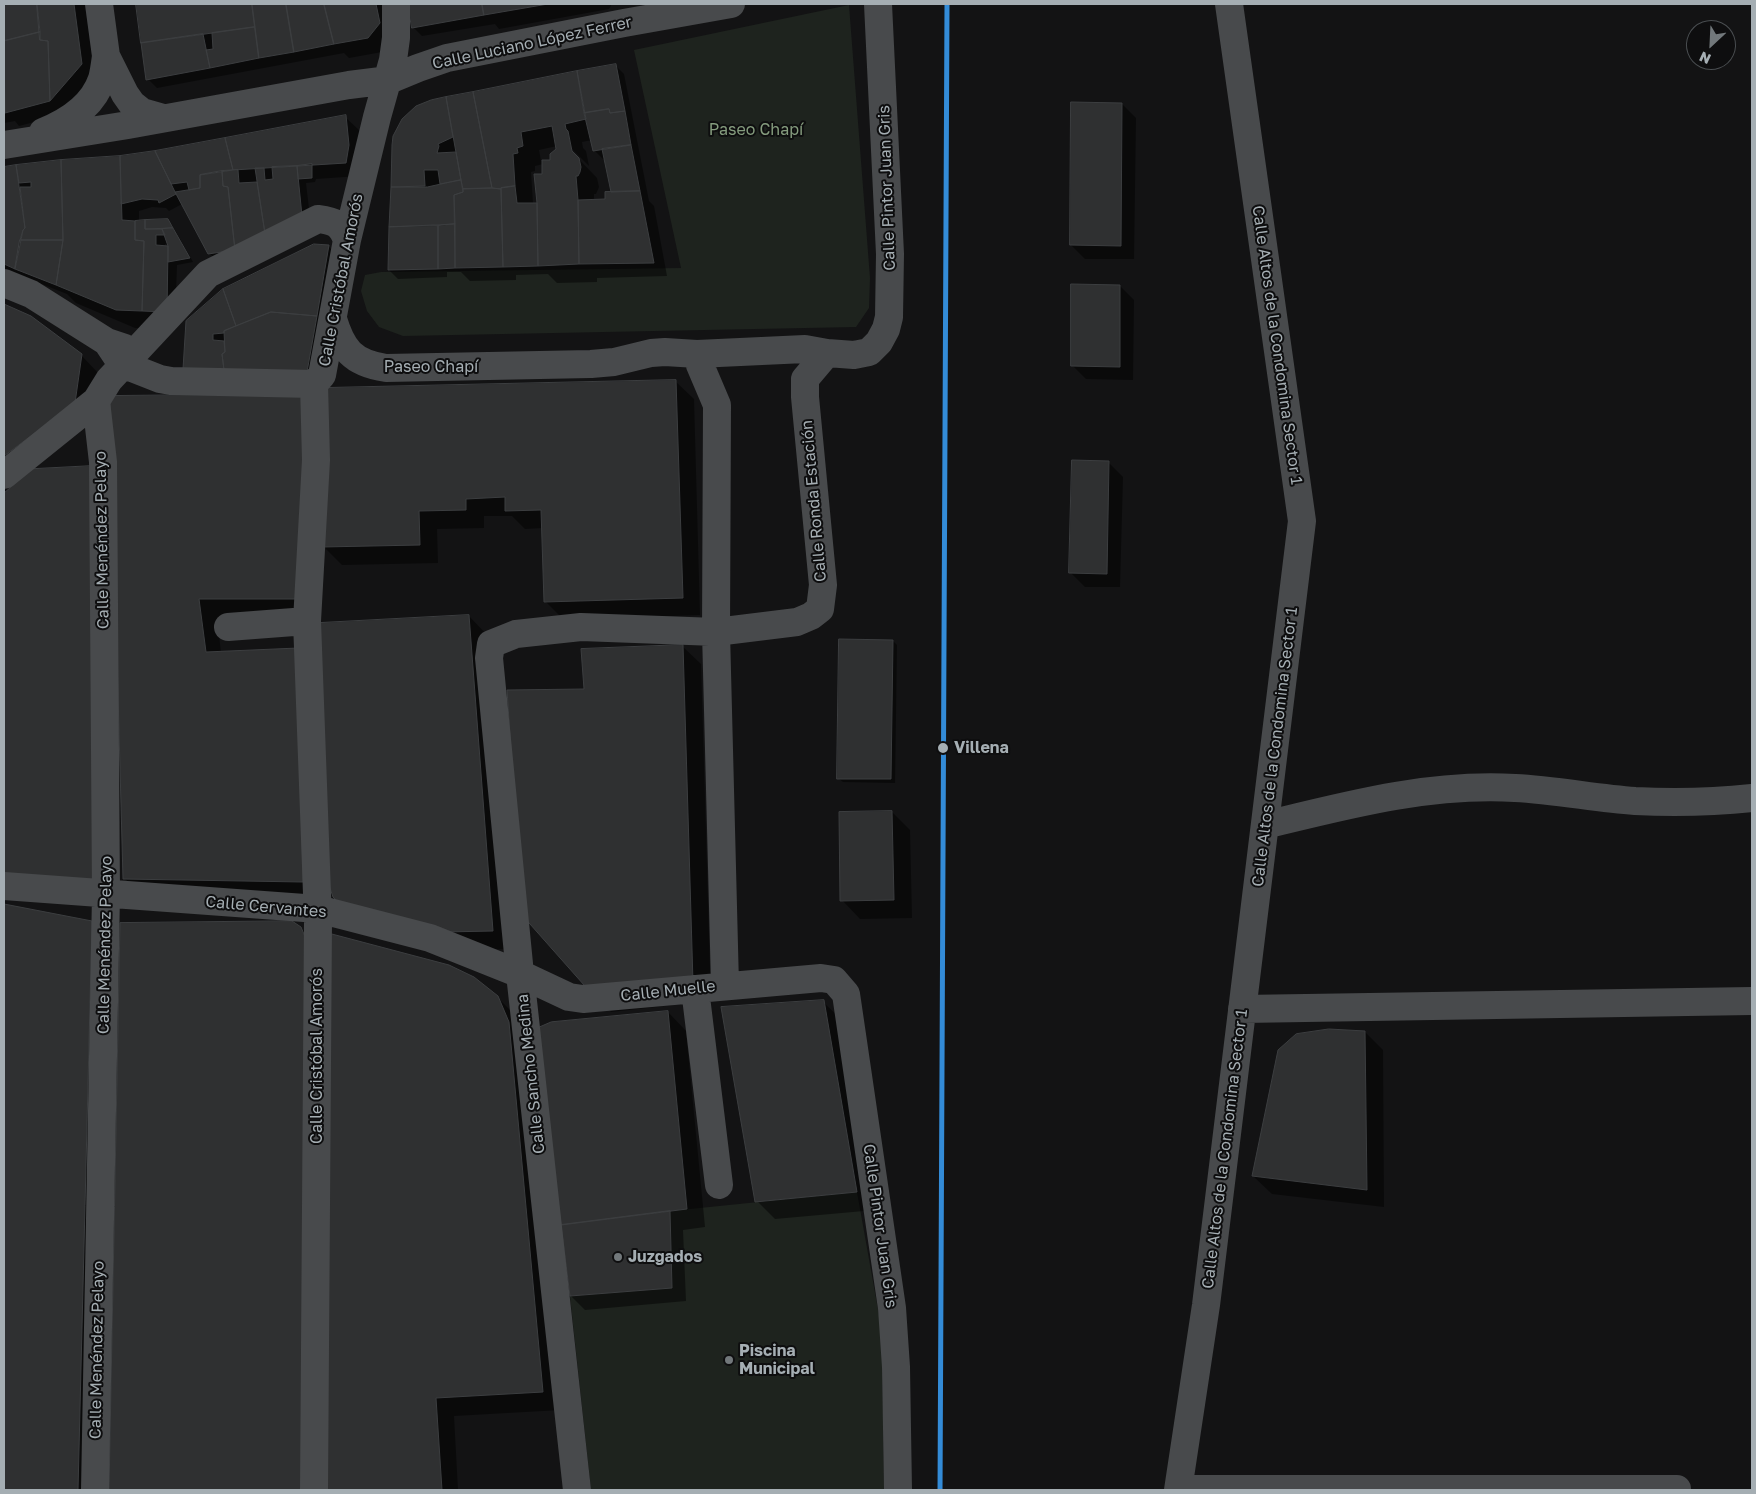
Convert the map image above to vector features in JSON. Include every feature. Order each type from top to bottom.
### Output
[{"type":"street","points":[[12,144],[50,129],[72,117],[94,96],[102,79],[106,56],[99,4]]},
{"type":"street","name":"Calle Cristóbal Amorós","points":[[314,1490],[318,909],[307,621],[316,460],[314,384],[322,375],[347,240],[378,112],[389,80],[396,38],[396,4]]},
{"type":"street","name":"Calle Luciano López Ferrer","points":[[12,144],[128,126],[163,118],[350,85],[389,80],[447,58],[622,13],[731,4]]},
{"type":"street","name":"Calle Pintor Juan Gris","points":[[854,355],[868,352],[879,342],[886,329],[889,317],[890,254],[878,4]]},
{"type":"street","name":"Calle Altos de la Condomina Sector 1","points":[[1178,1490],[1206,1305],[1302,521],[1229,4]]},
{"type":"street","points":[[106,56],[132,104],[142,112],[163,118]]},
{"type":"street","points":[[350,85],[357,88],[368,98],[378,112]]},
{"type":"street","points":[[4,475],[96,401],[109,380],[208,274],[318,220],[338,224],[347,240]]},
{"type":"street","points":[[4,283],[30,294],[132,357]]},
{"type":"street","name":"Paseo Chapí","points":[[332,318],[338,337],[351,355],[373,366],[386,368],[591,364],[614,362],[651,353],[697,354],[805,349],[854,355]]},
{"type":"street","name":"Calle Ronda Estación","points":[[716,632],[797,622],[811,616],[820,609],[823,585],[805,398],[805,380],[827,353]]},
{"type":"street","points":[[697,354],[717,405],[716,632],[725,985]]},
{"type":"street","points":[[132,357],[132,368],[160,380],[314,384]]},
{"type":"street","name":"Calle Menéndez Pelayo","points":[[95,1490],[106,894],[103,462],[96,401]]},
{"type":"street","points":[[228,627],[307,621]]},
{"type":"street","name":"Calle Sancho Medina","points":[[577,1490],[520,974],[489,658],[491,644],[516,634],[581,627],[716,632]]},
{"type":"street","points":[[1265,825],[1375,799],[1447,789],[1515,788],[1636,801],[1718,801],[1752,798]]},
{"type":"street","name":"Calle Cervantes","points":[[4,886],[318,909],[430,938],[520,974]]},
{"type":"street","name":"Calle Muelle","points":[[520,974],[568,997],[584,999],[725,985],[821,978]]},
{"type":"street","name":"Calle Pintor Juan Gris","points":[[821,978],[834,980],[846,994],[892,1308],[896,1367],[898,1490]]},
{"type":"street","points":[[695,989],[719,1185]]},
{"type":"street","points":[[1242,1009],[1752,1001]]},
{"type":"street","points":[[1178,1490],[1677,1489]]},
{"type":"green space","name":"Paseo Chapí","points":[[849,5],[870,278],[869,308],[856,327],[403,336],[379,327],[367,311],[361,291],[365,275],[381,272],[681,268],[634,50]]},
{"type":"green space","name":"Piscina Municipal","points":[[857,1192],[882,1332],[884,1490],[591,1490],[570,1296],[672,1288],[670,1211]]},
{"type":"building","points":[[4,4],[37,4],[40,32],[4,41]]},
{"type":"building","points":[[37,4],[74,4],[82,64],[50,101],[48,41],[40,40]]},
{"type":"building","points":[[136,4],[252,4],[255,27],[141,43]]},
{"type":"building","points":[[252,4],[286,4],[294,52],[259,58]]},
{"type":"building","points":[[286,4],[324,4],[334,44],[294,52]]},
{"type":"building","points":[[324,4],[376,4],[380,23],[368,38],[334,44]]},
{"type":"building","points":[[408,4],[482,4],[484,15],[412,28]]},
{"type":"building","points":[[482,4],[548,4],[484,15]]},
{"type":"building","points":[[255,27],[259,58],[210,68],[206,50],[213,49],[212,33]]},
{"type":"building","points":[[40,32],[40,40],[48,41],[50,101],[5,113],[4,41]]},
{"type":"building","points":[[203,34],[210,68],[146,80],[141,43]]},
{"type":"building","points":[[616,64],[625,111],[610,113],[609,109],[584,113],[577,71]]},
{"type":"building","points":[[577,71],[586,119],[565,124],[572,151],[579,158],[581,167],[578,176],[576,176],[579,264],[538,266],[537,203],[534,174],[542,174],[542,160],[550,160],[550,154],[556,149],[552,126],[521,132],[523,146],[517,148],[518,153],[513,154],[515,186],[501,189],[492,188],[473,92]]},
{"type":"building","points":[[473,92],[492,188],[463,189],[461,180],[446,97]]},
{"type":"building","points":[[446,97],[453,137],[438,144],[437,153],[456,152],[461,180],[440,184],[438,170],[424,170],[425,186],[391,187],[393,136],[402,119],[416,106]]},
{"type":"building","points":[[1071,102],[1122,103],[1121,246],[1070,245]]},
{"type":"building","points":[[609,109],[610,113],[625,111],[631,145],[593,151],[584,113]]},
{"type":"building","points":[[346,115],[349,145],[346,163],[233,170],[225,138]]},
{"type":"building","points":[[225,138],[233,170],[200,175],[200,188],[189,190],[187,182],[171,184],[155,151]]},
{"type":"building","points":[[631,145],[640,191],[611,192],[602,149]]},
{"type":"building","points":[[155,151],[176,194],[159,203],[158,200],[142,199],[121,204],[120,156]]},
{"type":"building","points":[[120,156],[122,220],[135,221],[135,240],[144,241],[142,311],[116,310],[56,285],[63,240],[61,160]]},
{"type":"building","points":[[61,160],[63,240],[20,240],[25,228],[20,187],[31,187],[31,182],[19,183],[16,165]]},
{"type":"building","points":[[312,164],[312,178],[298,179],[297,166]]},
{"type":"building","points":[[16,165],[25,228],[15,269],[4,264],[4,167]]},
{"type":"building","points":[[297,166],[302,216],[266,240],[255,168],[264,168],[265,180],[273,179],[272,167]]},
{"type":"building","points":[[238,170],[239,183],[257,182],[266,240],[235,250],[228,187],[223,186],[222,171]]},
{"type":"building","points":[[222,171],[223,186],[228,187],[235,250],[208,254],[175,192],[200,188],[200,175]]},
{"type":"building","points":[[461,180],[463,192],[454,195],[455,224],[389,227],[391,187],[427,187]]},
{"type":"building","points":[[515,186],[517,203],[537,203],[538,266],[503,267],[501,188]]},
{"type":"building","points":[[463,189],[501,189],[503,267],[455,268],[454,195],[463,192]]},
{"type":"building","points":[[640,191],[654,263],[579,264],[578,200],[605,199],[605,192]]},
{"type":"building","points":[[168,219],[173,228],[145,229],[145,220]]},
{"type":"building","points":[[145,220],[145,229],[162,229],[165,235],[156,235],[156,245],[168,246],[167,312],[142,311],[144,241],[135,240],[135,221]]},
{"type":"building","points":[[455,224],[455,268],[438,269],[438,226]]},
{"type":"building","points":[[438,226],[438,269],[388,270],[389,227]]},
{"type":"building","points":[[173,228],[190,258],[168,262],[168,246],[162,229]]},
{"type":"building","points":[[20,240],[63,240],[56,285],[15,269]]},
{"type":"building","points":[[314,244],[329,245],[317,316],[271,312],[236,326],[223,289]]},
{"type":"building","points":[[1071,284],[1120,285],[1120,367],[1071,366]]},
{"type":"building","points":[[223,289],[236,326],[224,331],[224,333],[213,334],[213,340],[224,341],[225,352],[222,354],[224,370],[183,369],[186,321]]},
{"type":"building","points":[[4,304],[31,316],[82,354],[75,403],[4,456]]},
{"type":"building","points":[[271,312],[317,316],[307,372],[224,370],[222,354],[225,352],[224,331]]},
{"type":"building","points":[[676,380],[683,598],[544,602],[541,510],[505,511],[505,497],[466,499],[466,510],[419,511],[420,545],[322,547],[325,388]]},
{"type":"building","points":[[304,394],[301,599],[199,599],[206,652],[298,648],[303,882],[123,879],[110,396]]},
{"type":"building","points":[[1072,460],[1109,461],[1107,574],[1069,573]]},
{"type":"building","points":[[93,466],[96,884],[4,878],[4,493],[32,469]]},
{"type":"building","points":[[469,615],[493,931],[444,932],[342,906],[333,897],[329,885],[320,623]]},
{"type":"building","points":[[839,639],[893,640],[891,779],[837,779]]},
{"type":"building","points":[[683,645],[693,983],[592,994],[522,915],[507,690],[584,689],[581,649]]},
{"type":"building","points":[[892,811],[894,900],[840,901],[839,812]]},
{"type":"building","points":[[4,904],[92,921],[78,1490],[4,1490]]},
{"type":"building","points":[[292,921],[301,927],[306,939],[303,1490],[109,1490],[120,923]]},
{"type":"building","points":[[328,933],[449,965],[474,977],[498,996],[509,1022],[543,1392],[436,1398],[442,1490],[327,1490]]},
{"type":"building","points":[[824,1000],[857,1192],[755,1202],[721,1007]]},
{"type":"building","points":[[668,1011],[687,1209],[561,1225],[537,1028],[551,1022]]},
{"type":"building","points":[[1329,1029],[1365,1031],[1367,1190],[1252,1176],[1278,1050],[1296,1034]]},
{"type":"building","name":"Juzgados","points":[[670,1211],[672,1288],[570,1296],[561,1225]]},
{"type":"transit line","points":[[940,1490],[947,4]]},
{"type":"place","name":"Villena","points":[[943,748]]},
{"type":"place","name":"Juzgados","points":[[618,1257]]},
{"type":"place","name":"Piscina Municipal","points":[[729,1360]]}]
